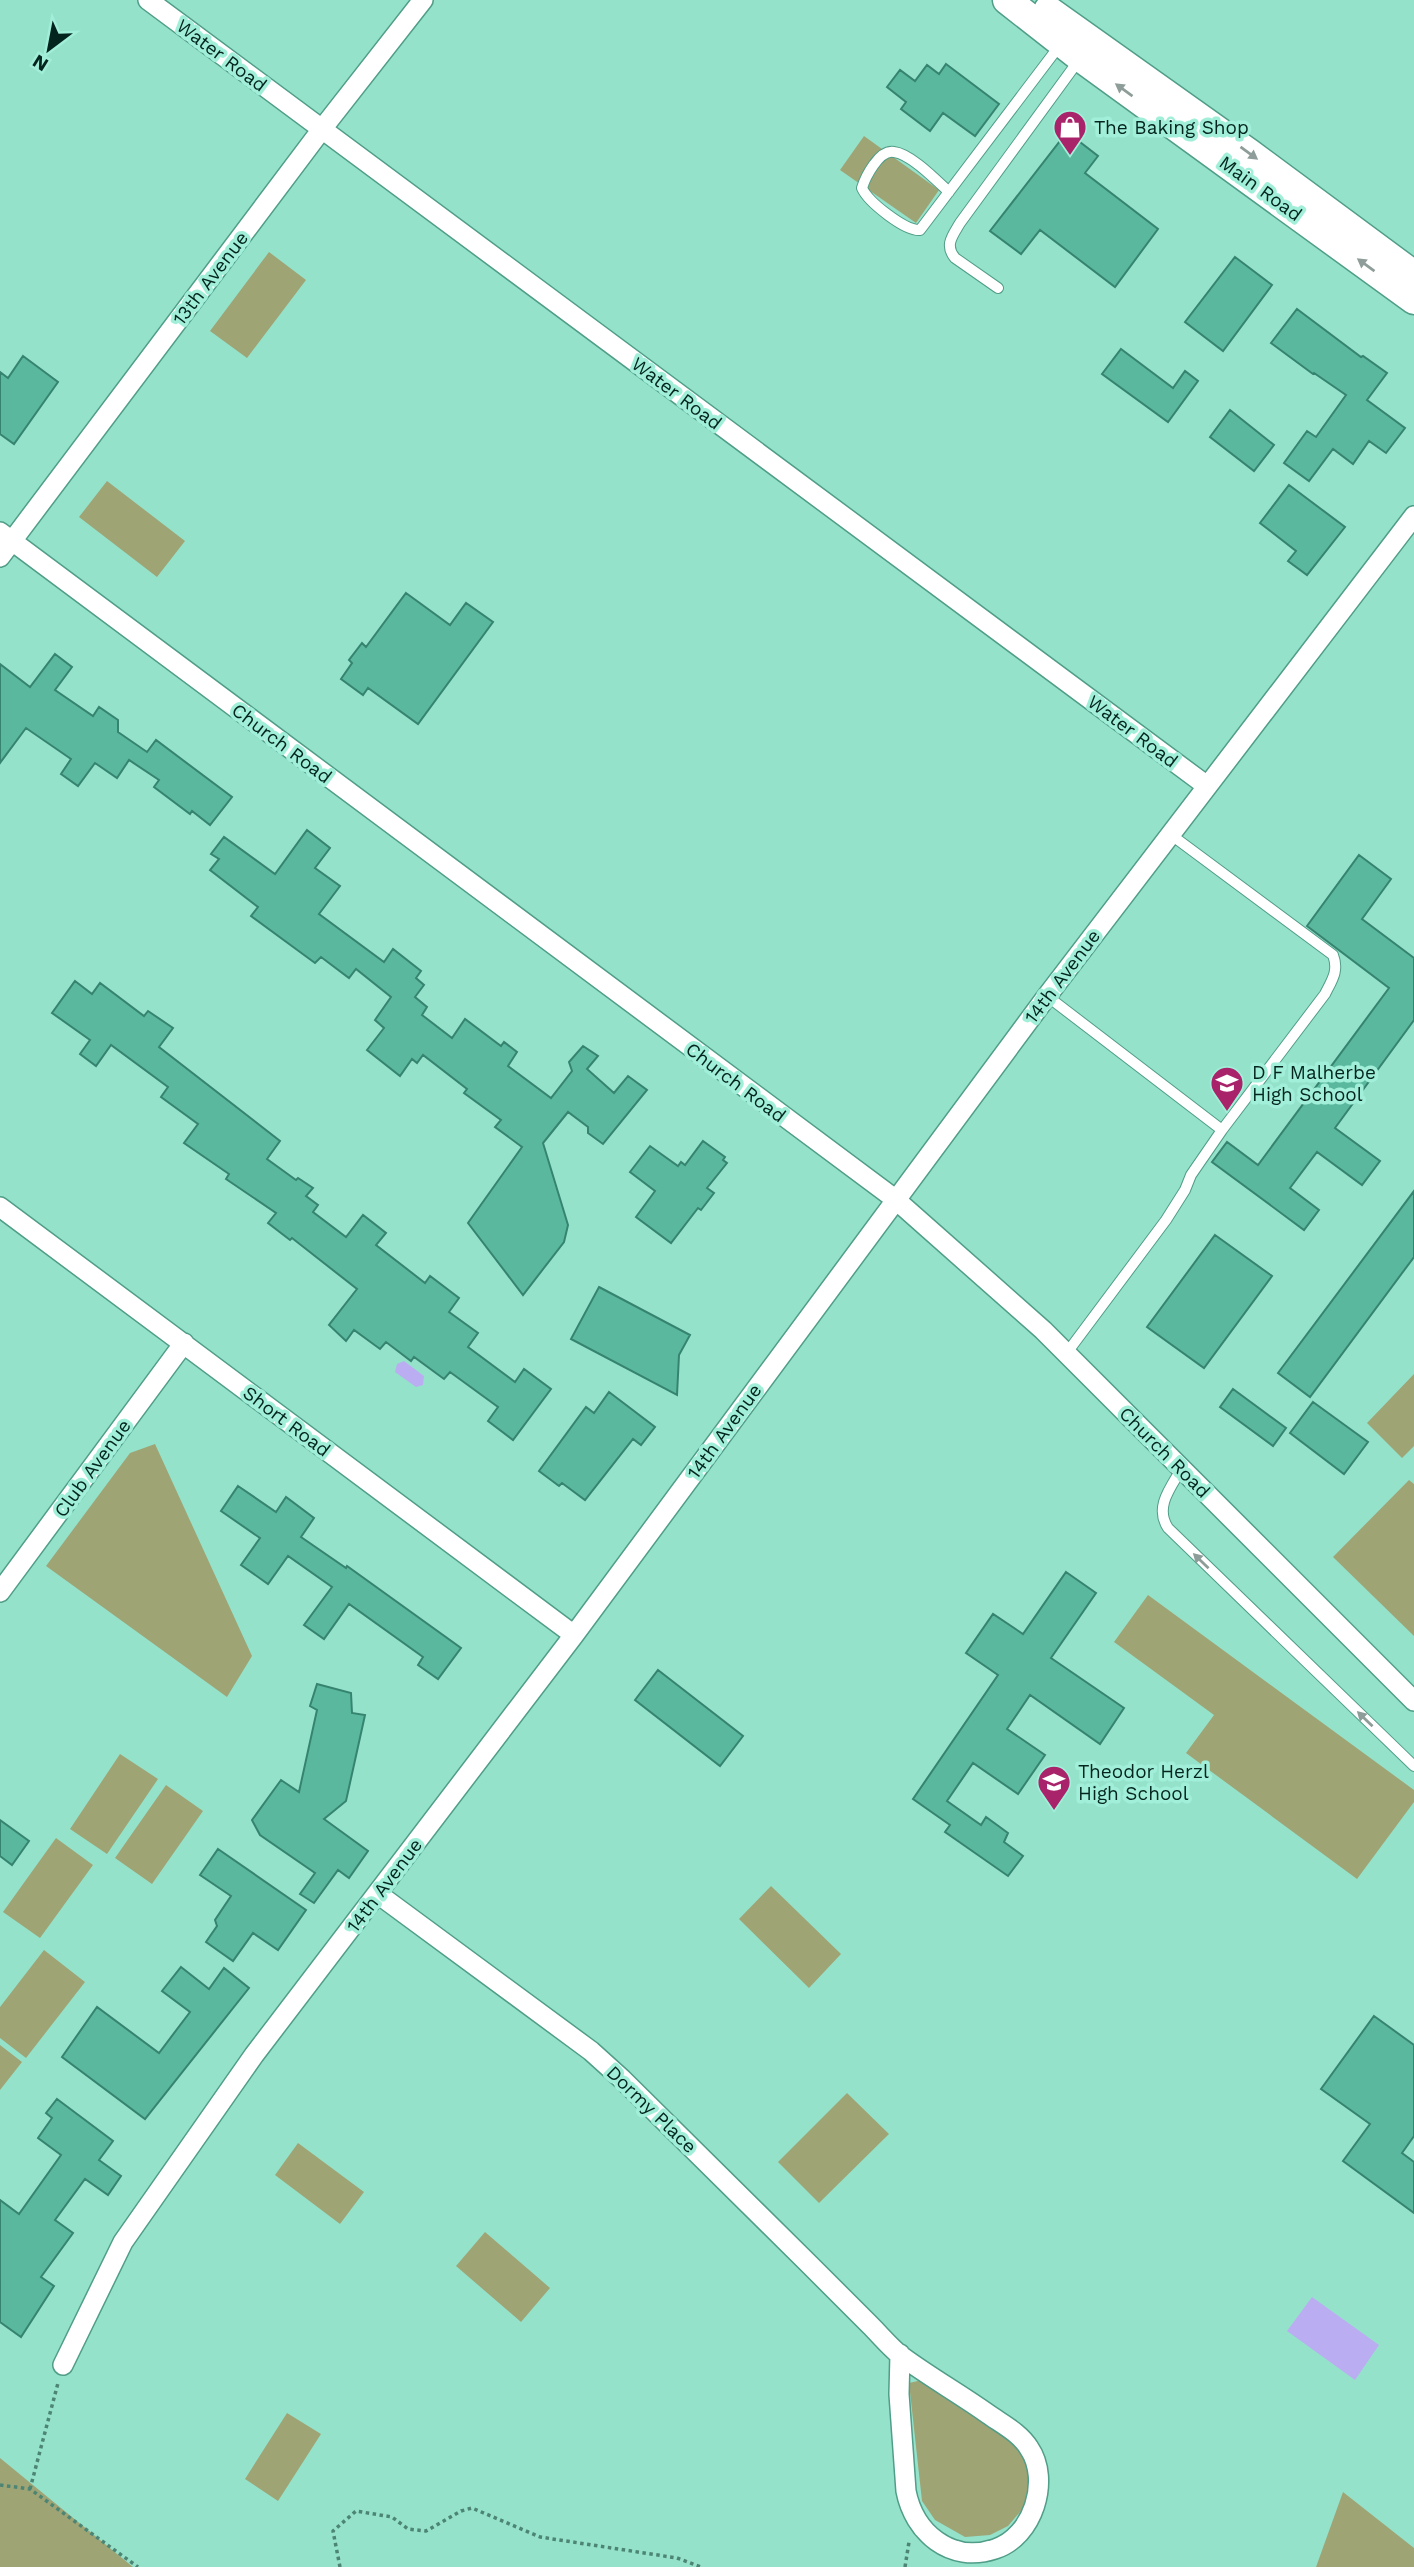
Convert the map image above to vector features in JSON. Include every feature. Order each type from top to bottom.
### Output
[{"type":"main road","name":"Main Road","points":[[1007,0],[1071,51],[1414,300]]},
{"type":"main road","name":"Main Road","points":[[1034,0],[1414,275]]},
{"type":"street","name":"Water Road","points":[[148,0],[1206,786]]},
{"type":"street","name":"13th Avenue","points":[[0,557],[6,537],[423,0]]},
{"type":"street","name":"14th Avenue","points":[[63,2365],[108,2269],[139,2216],[254,2055],[575,1635],[1047,996],[1414,516]]},
{"type":"street","name":"Church Road","points":[[6,537],[895,1199],[1024,1313],[1414,1701]]},
{"type":"street","name":"Short Road","points":[[0,1207],[575,1635]]},
{"type":"street","name":"Club Avenue","points":[[0,1592],[184,1343]]},
{"type":"street","name":"Dormy Place","points":[[379,1894],[540,2012],[612,2070],[900,2354],[1018,2435],[1029,2446],[1037,2462],[1039,2490],[1030,2516],[1010,2540],[996,2549],[967,2552],[950,2549],[937,2542],[916,2520],[909,2506],[900,2394],[900,2354]]},
{"type":"lane","points":[[948,192],[927,173],[894,152],[887,152],[879,159],[862,188],[865,195],[879,208],[913,230],[920,230],[948,192],[1071,51]]},
{"type":"lane","points":[[999,288],[955,258],[951,253],[950,243],[960,223],[1033,121],[1071,51]]},
{"type":"lane","points":[[1066,1354],[1166,1220],[1191,1175],[1222,1130],[1325,994],[1335,976],[1337,965],[1333,955],[1170,834]]},
{"type":"lane","points":[[1047,996],[1222,1130]]},
{"type":"lane","points":[[1182,1468],[1162,1506],[1161,1514],[1168,1528],[1414,1766]]},
{"type":"path","points":[[30,2489],[63,2365]]},
{"type":"path","points":[[0,2485],[30,2489],[138,2567]]},
{"type":"path","points":[[340,2567],[333,2531],[356,2511],[393,2517],[408,2529],[426,2530],[472,2508],[540,2537],[677,2558],[701,2567]]},
{"type":"green space","points":[[864,136],[939,190],[916,223],[840,170]]},
{"type":"green space","points":[[269,252],[306,280],[247,358],[210,331]]},
{"type":"green space","points":[[107,481],[185,541],[157,577],[79,517]]},
{"type":"green space","points":[[1414,1374],[1414,1446],[1402,1458],[1367,1423]]},
{"type":"green space","points":[[155,1444],[252,1656],[227,1697],[46,1566],[130,1453]]},
{"type":"green space","points":[[1409,1480],[1414,1484],[1414,1636],[1333,1557]]},
{"type":"green space","points":[[1148,1595],[1414,1790],[1414,1802],[1357,1879],[1186,1753],[1214,1715],[1114,1642]]},
{"type":"green space","points":[[120,1754],[158,1779],[107,1854],[70,1829]]},
{"type":"green space","points":[[166,1785],[203,1811],[152,1884],[115,1858]]},
{"type":"green space","points":[[56,1838],[93,1865],[40,1938],[3,1912]]},
{"type":"green space","points":[[771,1886],[841,1954],[809,1988],[739,1919]]},
{"type":"green space","points":[[44,1950],[85,1982],[26,2058],[0,2038],[0,2007]]},
{"type":"green space","points":[[0,2045],[22,2062],[0,2090]]},
{"type":"green space","points":[[847,2093],[889,2134],[819,2203],[778,2162]]},
{"type":"green space","points":[[298,2143],[364,2192],[340,2224],[275,2175]]},
{"type":"green space","points":[[485,2232],[550,2288],[521,2322],[456,2266]]},
{"type":"green space","points":[[922,2380],[1010,2437],[1028,2462],[1026,2505],[1008,2526],[990,2535],[965,2537],[935,2520],[922,2501],[909,2383]]},
{"type":"green space","points":[[287,2413],[321,2434],[278,2501],[245,2479]]},
{"type":"green space","points":[[0,2458],[133,2567],[0,2567]]},
{"type":"green space","points":[[1343,2492],[1414,2548],[1414,2567],[1316,2567]]},
{"type":"shaded area","points":[[404,1361],[424,1376],[423,1385],[416,1387],[395,1372],[397,1364]]},
{"type":"shaded area","points":[[1312,2297],[1379,2345],[1355,2380],[1287,2331]]},
{"type":"building","points":[[946,64],[999,104],[975,136],[943,113],[930,131],[901,109],[906,102],[887,87],[900,70],[915,81],[927,65],[939,74]]},
{"type":"building","points":[[1067,132],[1098,156],[1085,173],[1158,229],[1115,287],[1040,230],[1021,254],[990,231]]},
{"type":"building","points":[[1235,257],[1272,285],[1223,351],[1185,322]]},
{"type":"building","points":[[1297,309],[1387,373],[1367,400],[1405,428],[1386,453],[1369,441],[1353,464],[1333,449],[1309,481],[1284,463],[1307,431],[1316,437],[1346,395],[1271,343]]},
{"type":"building","points":[[1121,349],[1173,388],[1185,371],[1198,381],[1168,422],[1102,374]]},
{"type":"building","points":[[23,356],[58,382],[14,444],[0,434],[0,372],[8,378]]},
{"type":"building","points":[[1230,410],[1274,445],[1254,471],[1210,437]]},
{"type":"building","points":[[1289,485],[1345,527],[1307,575],[1288,561],[1296,551],[1260,523]]},
{"type":"building","points":[[406,593],[450,625],[466,603],[493,622],[418,724],[368,688],[363,695],[341,679],[352,663],[349,660],[362,643],[366,647]]},
{"type":"building","points":[[55,654],[72,667],[55,690],[93,716],[99,707],[118,720],[118,732],[147,752],[156,740],[232,797],[210,825],[192,811],[190,814],[154,787],[159,780],[129,760],[117,778],[95,763],[78,786],[61,774],[71,759],[26,728],[0,763],[0,664],[30,687]]},
{"type":"building","points":[[307,830],[330,848],[315,868],[340,886],[319,914],[384,962],[393,949],[421,971],[416,978],[424,985],[415,997],[427,1007],[422,1015],[452,1038],[465,1019],[501,1046],[504,1042],[517,1052],[508,1066],[551,1098],[572,1071],[569,1062],[583,1046],[598,1056],[587,1069],[614,1093],[628,1076],[647,1090],[603,1144],[588,1133],[588,1127],[568,1112],[543,1143],[568,1225],[564,1242],[523,1295],[468,1223],[522,1147],[495,1127],[501,1120],[464,1093],[467,1089],[423,1055],[417,1063],[412,1059],[400,1076],[367,1050],[384,1028],[375,1020],[391,997],[356,969],[349,978],[321,957],[315,963],[251,916],[258,907],[210,870],[219,859],[211,854],[224,837],[275,874]]},
{"type":"building","points":[[1359,855],[1391,879],[1362,919],[1414,958],[1414,1020],[1335,1128],[1380,1161],[1362,1185],[1317,1152],[1290,1188],[1319,1210],[1304,1230],[1212,1162],[1227,1142],[1258,1165],[1389,988],[1307,926]]},
{"type":"building","points":[[75,981],[92,994],[100,983],[144,1016],[148,1011],[173,1028],[159,1047],[280,1141],[267,1159],[296,1180],[298,1178],[313,1188],[306,1196],[318,1205],[313,1212],[346,1237],[363,1215],[386,1233],[376,1245],[425,1283],[430,1276],[459,1298],[449,1312],[478,1333],[468,1347],[515,1382],[524,1369],[551,1389],[513,1440],[488,1421],[498,1407],[450,1372],[444,1379],[414,1357],[411,1361],[386,1342],[380,1349],[354,1330],[346,1341],[329,1325],[357,1289],[292,1238],[290,1240],[268,1223],[276,1213],[226,1179],[229,1174],[184,1143],[198,1124],[161,1097],[168,1087],[111,1045],[96,1066],[80,1054],[90,1040],[52,1013]]},
{"type":"building","points":[[703,1141],[725,1157],[723,1160],[727,1163],[707,1188],[714,1193],[701,1210],[698,1208],[671,1243],[636,1217],[655,1191],[630,1172],[650,1146],[678,1166],[681,1162],[685,1165]]},
{"type":"building","points":[[1414,1191],[1414,1257],[1310,1397],[1278,1373]]},
{"type":"building","points":[[1215,1235],[1272,1276],[1204,1368],[1147,1327]]},
{"type":"building","points":[[599,1287],[690,1335],[679,1355],[677,1395],[571,1339]]},
{"type":"building","points":[[1233,1389],[1286,1428],[1273,1446],[1220,1407]]},
{"type":"building","points":[[609,1392],[655,1427],[641,1445],[633,1439],[585,1500],[562,1483],[559,1486],[539,1471],[586,1407],[594,1413]]},
{"type":"building","points":[[1313,1402],[1368,1442],[1344,1474],[1290,1433]]},
{"type":"building","points":[[238,1486],[276,1512],[286,1497],[314,1518],[301,1537],[346,1568],[347,1566],[461,1648],[438,1679],[418,1665],[423,1657],[349,1604],[324,1639],[304,1625],[332,1587],[288,1556],[268,1584],[241,1565],[260,1538],[221,1511]]},
{"type":"building","points":[[1066,1572],[1096,1593],[1051,1658],[1124,1708],[1100,1744],[1030,1695],[1007,1729],[1045,1755],[1018,1794],[973,1763],[947,1801],[981,1825],[986,1817],[1008,1833],[1004,1842],[1023,1856],[1008,1876],[945,1832],[950,1825],[913,1799],[998,1675],[966,1653],[993,1614],[1023,1634]]},
{"type":"building","points":[[658,1670],[743,1736],[720,1766],[635,1700]]},
{"type":"building","points":[[317,1684],[351,1693],[352,1713],[365,1715],[346,1801],[324,1819],[368,1851],[349,1878],[338,1870],[314,1903],[300,1894],[315,1873],[260,1835],[252,1820],[281,1780],[299,1792],[317,1710],[310,1706]]},
{"type":"building","points":[[0,1820],[29,1841],[12,1865],[0,1856]]},
{"type":"building","points":[[218,1849],[306,1910],[278,1950],[253,1933],[233,1961],[206,1942],[217,1926],[215,1920],[231,1896],[200,1875]]},
{"type":"building","points":[[181,1967],[209,1989],[224,1968],[249,1988],[145,2119],[62,2057],[97,2007],[159,2053],[190,2012],[162,1991]]},
{"type":"building","points":[[1374,2016],[1414,2045],[1414,2136],[1402,2153],[1414,2162],[1414,2213],[1343,2161],[1370,2124],[1321,2089]]},
{"type":"building","points":[[57,2099],[113,2141],[99,2160],[121,2176],[108,2195],[85,2179],[55,2220],[73,2233],[41,2277],[54,2286],[21,2337],[0,2322],[0,2200],[19,2214],[61,2155],[38,2138],[52,2118],[46,2113]]},
{"type":"place","name":"The Baking Shop","points":[[1070,157]]},
{"type":"place","name":"D F Malherbe High School","points":[[1227,1113]]},
{"type":"place","name":"Theodor Herzl High School","points":[[1054,1812]]}]
